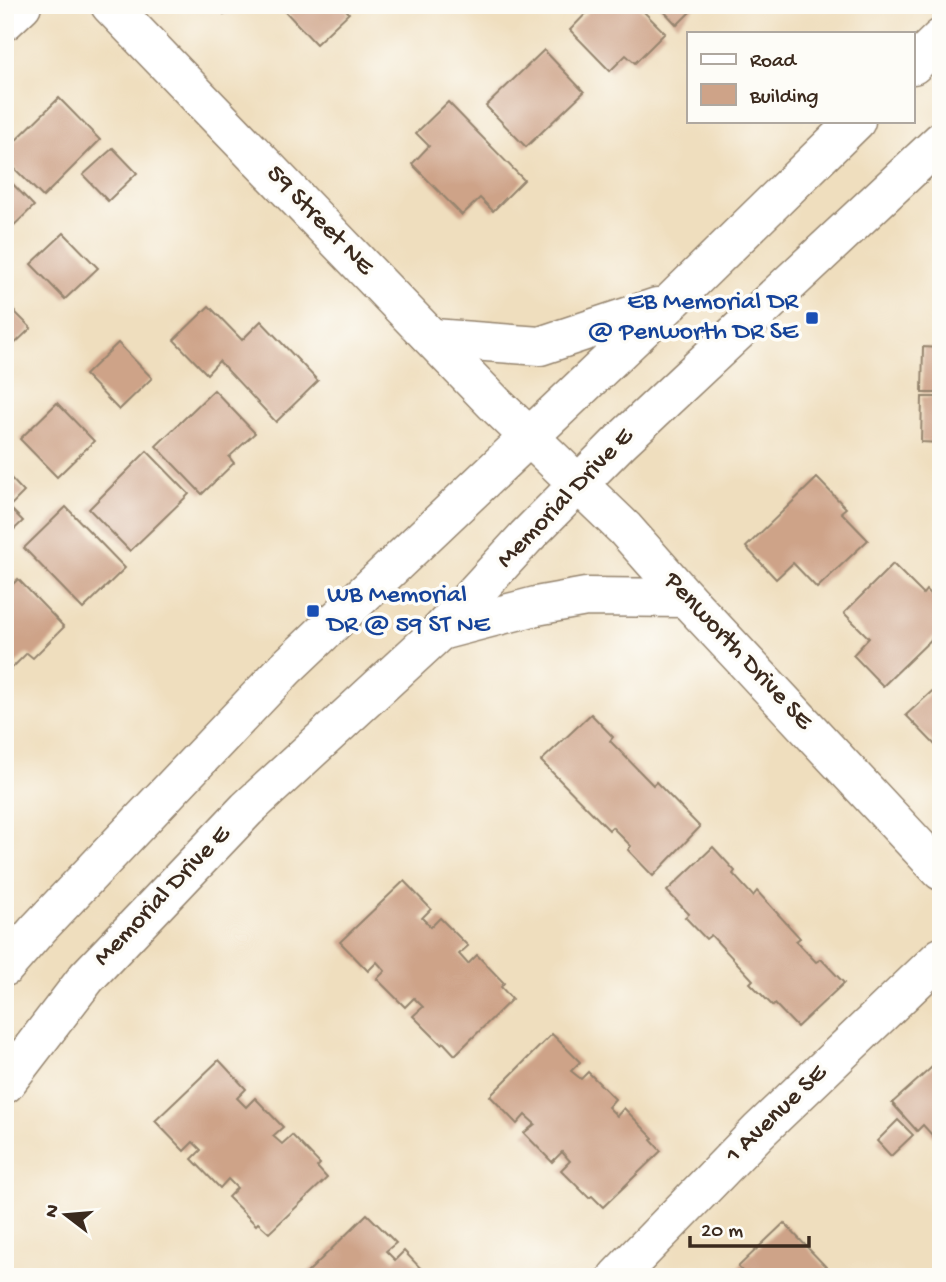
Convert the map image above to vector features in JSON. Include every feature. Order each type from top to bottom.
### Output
[{"type":"main road","points":[[5,21],[22,5]]},
{"type":"main road","name":"59 Street NE","points":[[110,5],[528,438]]},
{"type":"main road","points":[[914,64],[941,38]]},
{"type":"main road","points":[[5,967],[286,668],[669,304],[855,122]]},
{"type":"main road","name":"Memorial Drive E","points":[[5,1084],[87,977],[238,819],[440,631],[526,537],[621,442],[941,141]]},
{"type":"main road","points":[[433,338],[540,346],[669,304]]},
{"type":"main road","name":"Penworth Drive SE","points":[[528,438],[625,529],[941,871]]},
{"type":"main road","points":[[440,631],[536,606],[586,597],[685,597]]},
{"type":"main road","name":"1 Avenue SE","points":[[617,1277],[759,1131],[941,957]]},
{"type":"building","points":[[216,5],[240,5],[232,13],[229,10],[224,14]]},
{"type":"building","points":[[287,5],[342,5],[349,13],[316,44],[283,9]]},
{"type":"building","points":[[594,5],[637,5],[665,33],[635,63],[626,55],[610,71],[570,30]]},
{"type":"building","points":[[658,5],[697,5],[677,25]]},
{"type":"building","points":[[544,50],[584,92],[526,147],[486,106]]},
{"type":"building","points":[[59,98],[100,140],[43,197],[5,159],[5,151]]},
{"type":"building","points":[[448,102],[524,180],[493,211],[480,198],[462,215],[412,164],[429,146],[416,133]]},
{"type":"building","points":[[113,148],[137,173],[108,201],[83,175]]},
{"type":"building","points":[[5,176],[34,206],[5,234]]},
{"type":"building","points":[[64,233],[98,268],[65,299],[31,264]]},
{"type":"building","points":[[5,302],[31,328],[5,353]]},
{"type":"building","points":[[209,306],[242,340],[261,321],[318,381],[276,422],[219,361],[207,374],[174,340]]},
{"type":"building","points":[[118,343],[152,378],[119,410],[85,375]]},
{"type":"building","points":[[941,346],[941,393],[922,393],[923,347]]},
{"type":"building","points":[[214,390],[255,433],[229,457],[234,463],[202,494],[156,446]]},
{"type":"building","points":[[922,397],[941,397],[941,443],[921,442]]},
{"type":"building","points":[[57,403],[94,441],[57,477],[20,439]]},
{"type":"building","points":[[147,451],[189,494],[130,551],[89,509]]},
{"type":"building","points":[[5,472],[24,492],[9,507],[23,521],[5,538]]},
{"type":"building","points":[[817,478],[846,508],[841,512],[868,540],[817,588],[793,563],[776,579],[746,547]]},
{"type":"building","points":[[66,507],[125,568],[83,609],[24,548]]},
{"type":"building","points":[[893,564],[923,594],[926,590],[941,605],[941,630],[883,686],[853,655],[869,638],[844,613]]},
{"type":"building","points":[[18,579],[64,627],[33,658],[27,653],[5,675],[5,592]]},
{"type":"building","points":[[941,683],[941,743],[937,747],[906,715]]},
{"type":"building","points":[[591,714],[613,737],[610,741],[653,785],[656,782],[700,827],[653,876],[628,850],[631,846],[612,827],[609,830],[541,761]]},
{"type":"building","points":[[713,847],[753,896],[757,891],[800,938],[796,941],[816,962],[821,959],[844,983],[797,1027],[750,983],[753,980],[711,935],[706,939],[685,917],[689,914],[667,891]]},
{"type":"building","points":[[404,881],[431,909],[422,918],[431,927],[440,918],[468,946],[459,954],[468,964],[477,955],[504,983],[501,987],[512,999],[455,1055],[413,1016],[423,1007],[414,998],[405,1007],[377,979],[385,971],[377,962],[368,971],[340,942]]},
{"type":"building","points":[[552,1034],[580,1062],[571,1071],[581,1079],[588,1072],[615,1099],[608,1107],[617,1116],[624,1108],[653,1138],[651,1140],[661,1151],[603,1207],[592,1196],[589,1198],[561,1170],[570,1161],[562,1152],[552,1162],[524,1133],[535,1124],[525,1115],[517,1124],[490,1096]]},
{"type":"building","points":[[941,1059],[941,1145],[923,1125],[917,1131],[892,1103]]},
{"type":"building","points":[[219,1060],[246,1089],[237,1098],[246,1107],[255,1098],[283,1127],[273,1136],[282,1144],[292,1135],[320,1164],[317,1167],[327,1178],[269,1233],[258,1223],[256,1225],[228,1197],[237,1188],[228,1179],[220,1188],[192,1159],[201,1150],[193,1142],[184,1151],[155,1121]]},
{"type":"building","points":[[898,1120],[913,1135],[891,1156],[877,1141]]},
{"type":"building","points":[[367,1214],[396,1243],[386,1251],[395,1260],[404,1251],[429,1277],[305,1275]]},
{"type":"building","points":[[784,1223],[828,1269],[819,1277],[748,1277],[738,1267]]},
{"type":"place","name":"EB Memorial DR @ Penworth DR SE","points":[[812,318]]},
{"type":"place","name":"WB Memorial DR @ 59 ST NE","points":[[313,611]]}]
